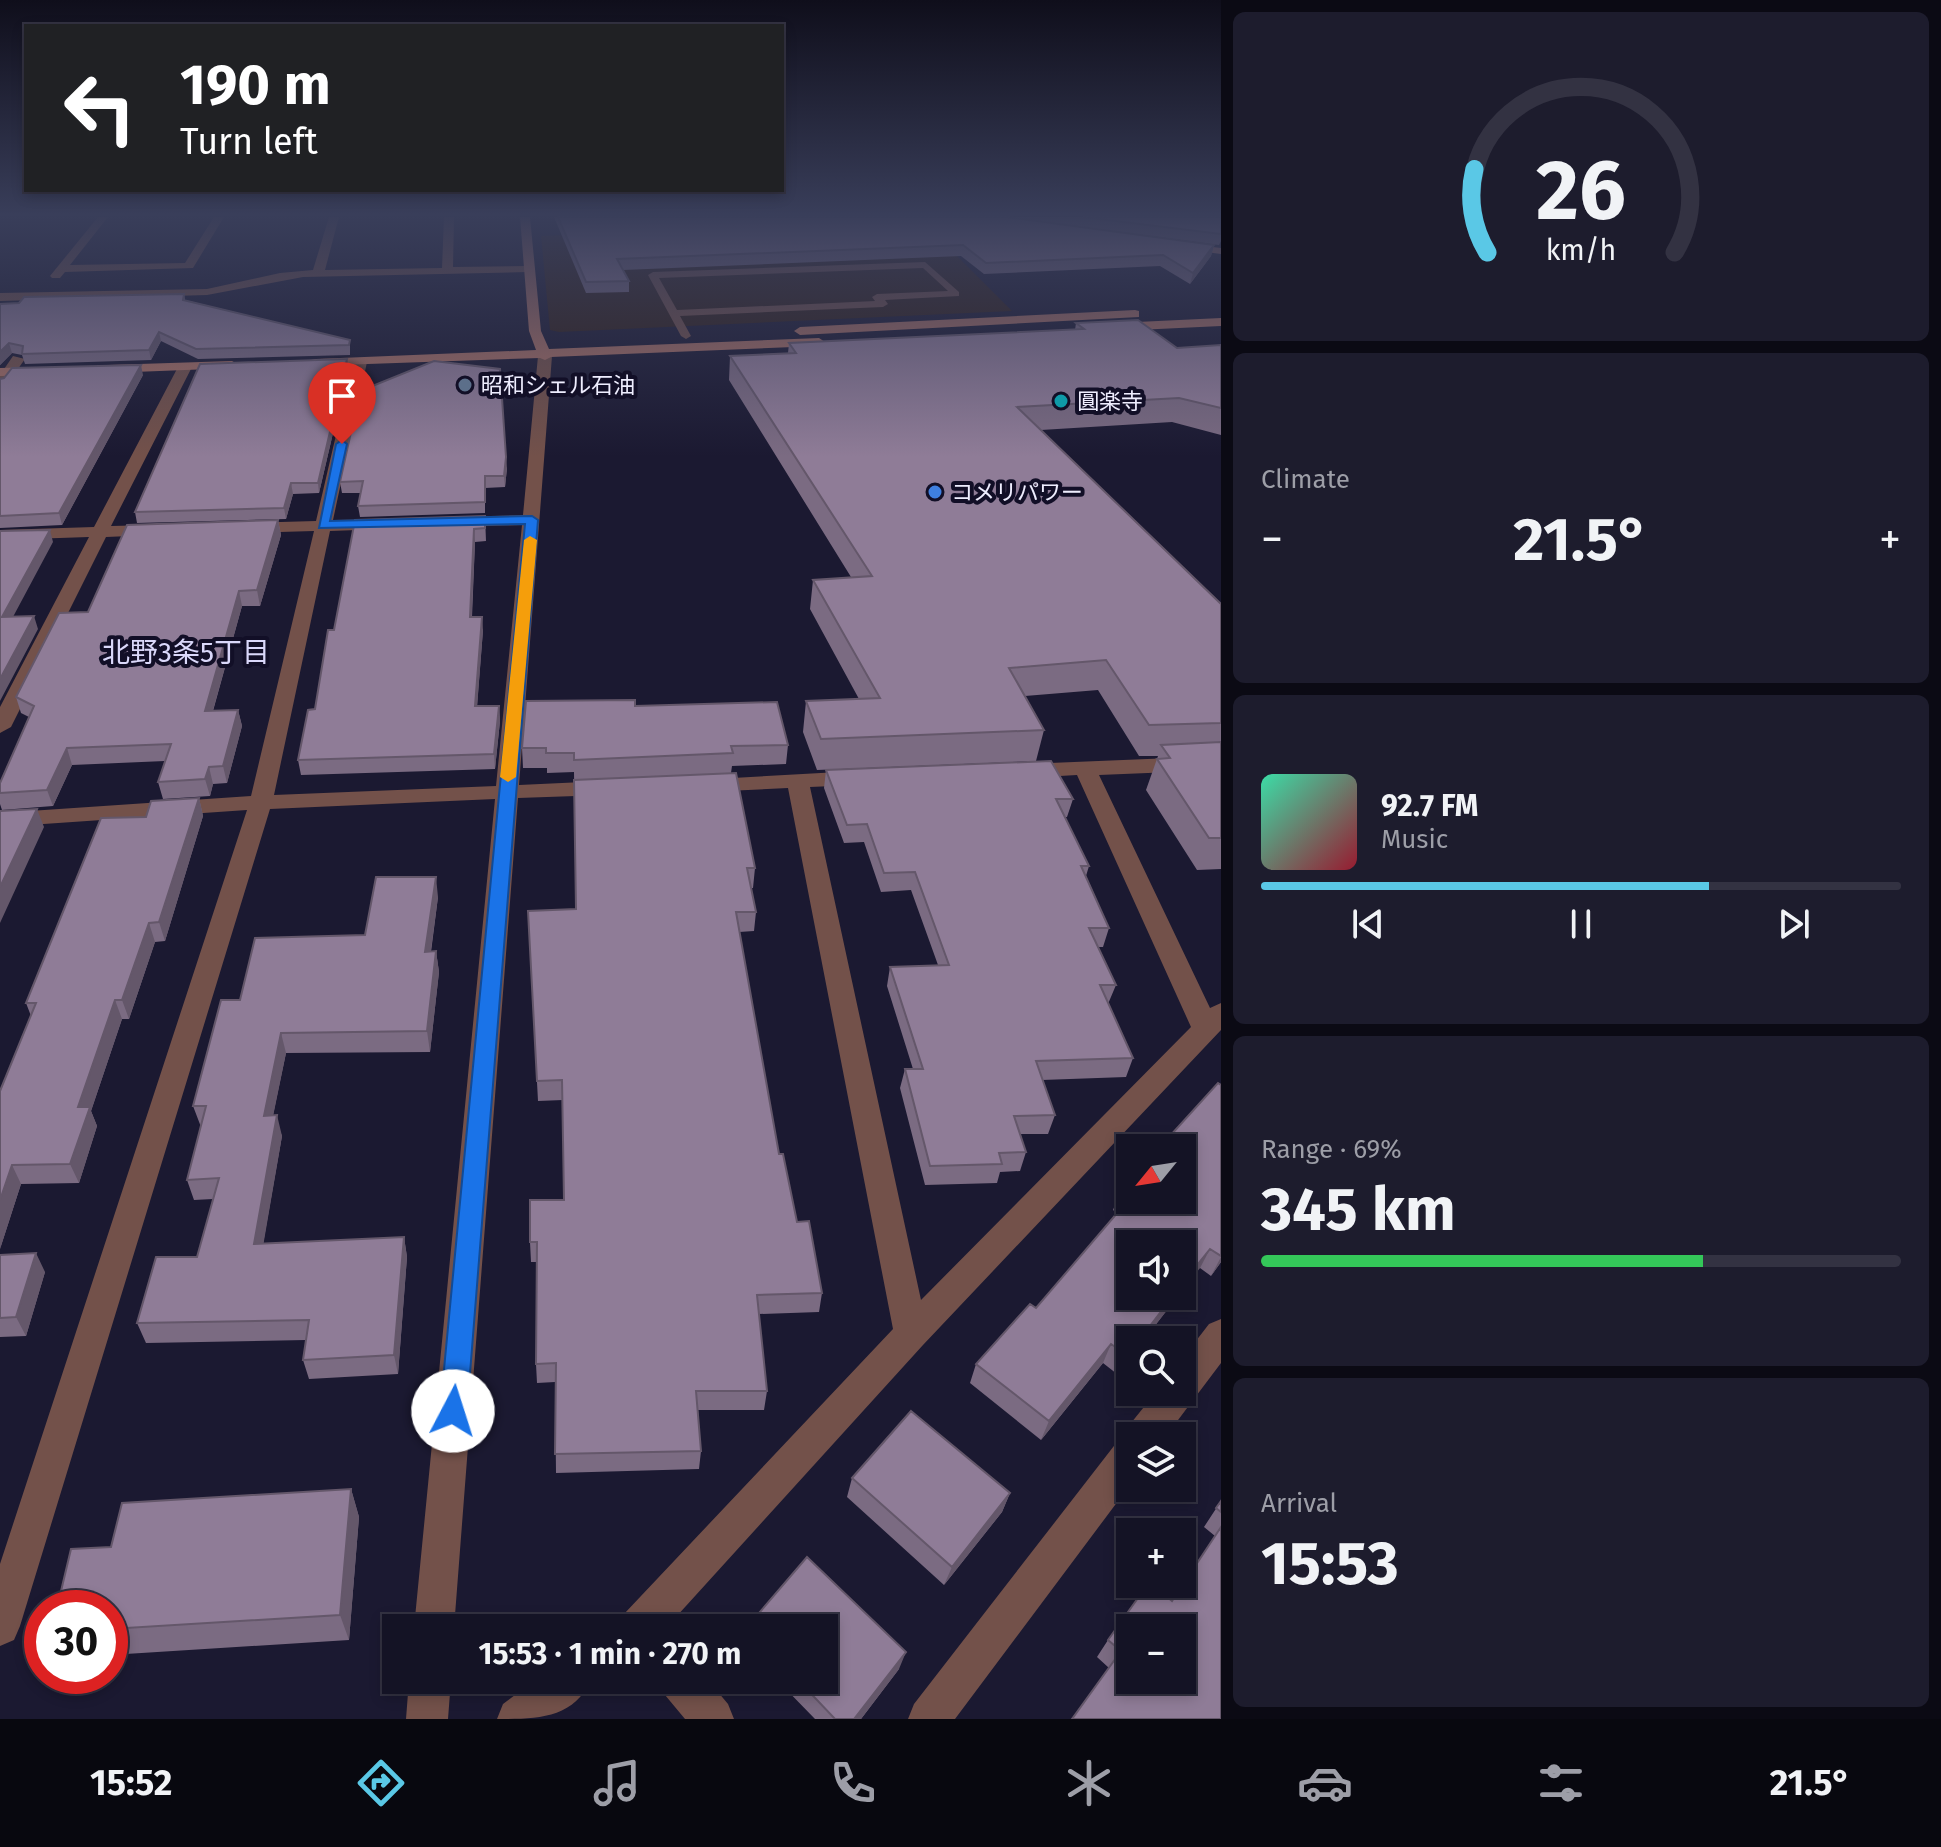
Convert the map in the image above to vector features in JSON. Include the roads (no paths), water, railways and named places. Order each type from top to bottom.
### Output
[{"type":"main road","points":[[531,297],[535,331],[543,349]]},
{"type":"main road","points":[[689,342],[1221,310]]},
{"type":"main road","points":[[296,363],[360,362],[689,342],[1221,322]]},
{"type":"main road","points":[[315,350],[543,349]]},
{"type":"main road","points":[[237,353],[97,363],[185,367],[248,365]]},
{"type":"main road","points":[[0,359],[51,364],[5,372]]},
{"type":"street","points":[[435,1614],[532,520],[543,349]]},
{"type":"street","points":[[0,384],[5,372],[18,359]]},
{"type":"street","points":[[0,1626],[261,802],[360,362]]},
{"type":"street","points":[[0,727],[185,367]]},
{"type":"street","points":[[443,522],[532,520]]},
{"type":"street","points":[[228,528],[398,523]]},
{"type":"street","points":[[0,535],[164,530]]},
{"type":"street","points":[[1005,772],[1221,763]]},
{"type":"street","points":[[651,1614],[911,1334],[1214,1021],[1085,768]]},
{"type":"street","points":[[675,786],[878,777]]},
{"type":"street","points":[[798,781],[911,1334]]},
{"type":"street","points":[[0,820],[261,802],[629,788]]},
{"type":"street","points":[[1196,1368],[1221,1335]]},
{"type":"street","points":[[1155,1422],[1167,1406]]},
{"type":"street","points":[[929,1719],[1116,1473]]},
{"type":"street","points":[[410,1719],[427,1719],[429,1694]]},
{"type":"street","points":[[518,1719],[551,1694]]},
{"type":"street","points":[[692,1694],[713,1719]]},
{"type":"lane","points":[[665,297],[689,342]]},
{"type":"lane","points":[[673,313],[883,304],[877,297]]},
{"type":"place","name":"昭和シェル石油","points":[[465,385]]},
{"type":"place","name":"圓楽寺","points":[[1061,401]]},
{"type":"place","name":"コメリパワー","points":[[935,492]]},
{"type":"district","name":"北野3条5丁目","points":[[186,652]]}]
